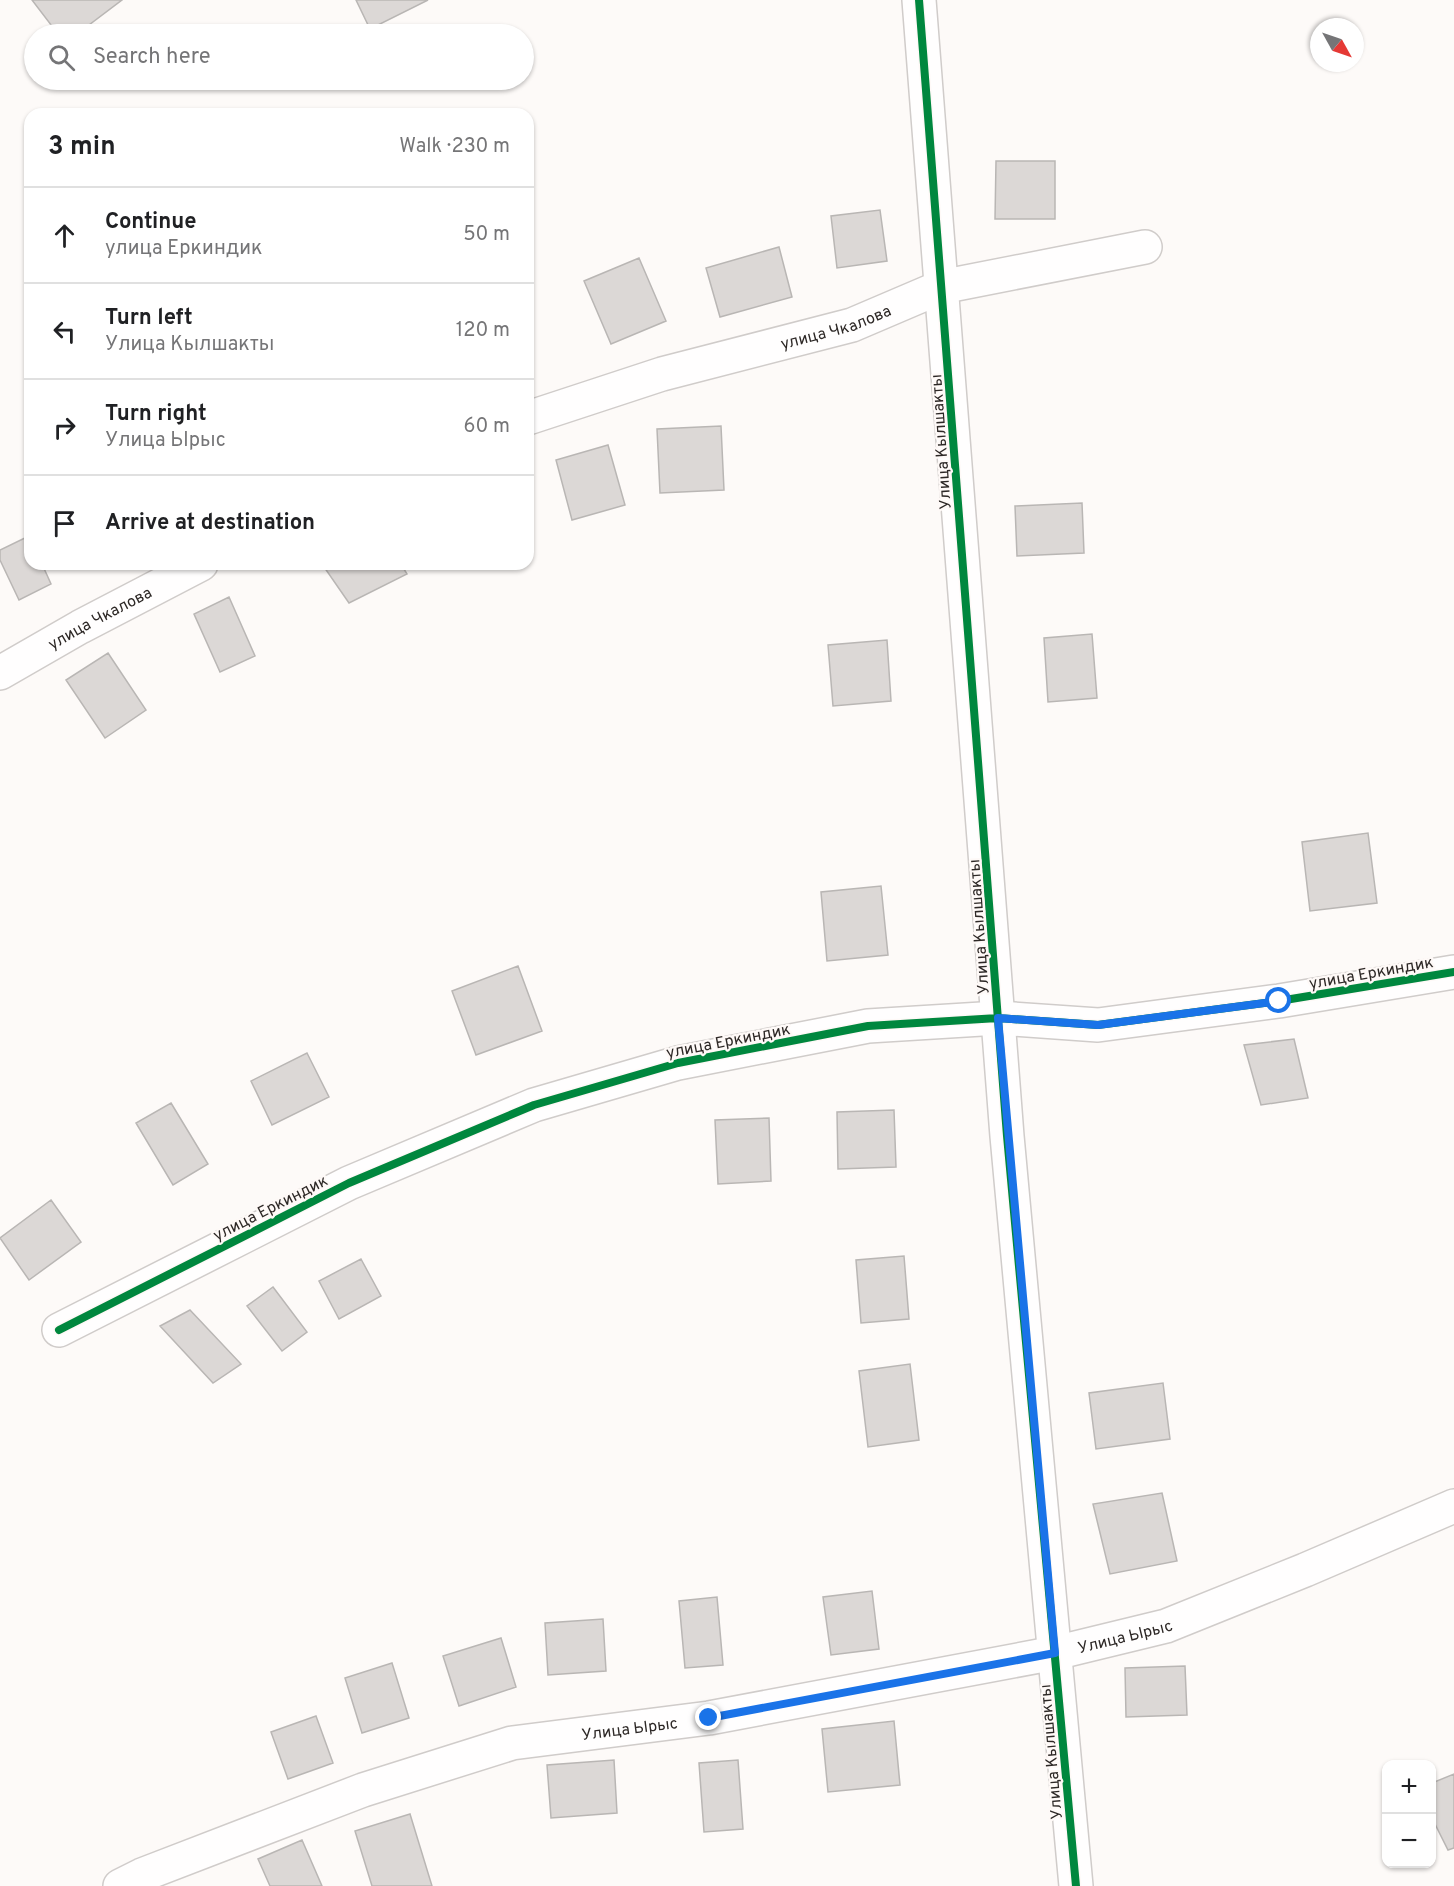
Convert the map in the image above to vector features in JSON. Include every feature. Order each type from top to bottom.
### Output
[{"type":"street","name":"Улица Кылшакты","points":[[919,0],[998,1018],[1076,1886]]},
{"type":"street","name":"улица Чкалова","points":[[534,416],[662,374],[852,325],[941,287],[1145,247]]},
{"type":"street","name":"улица Чкалова","points":[[0,673],[80,627],[189,570]]},
{"type":"street","name":"улица Еркиндик","points":[[59,1330],[349,1183],[534,1105],[678,1063],[868,1026],[998,1018],[1098,1025],[1279,1001],[1454,972]]},
{"type":"street","name":"Улица Ырыс","points":[[120,1886],[153,1871],[363,1790],[512,1743],[709,1718],[1055,1653],[1166,1626],[1454,1506]]},
{"type":"building","points":[[32,0],[122,0],[90,24],[50,24]]},
{"type":"building","points":[[356,0],[428,0],[380,24],[368,24]]},
{"type":"building","points":[[996,161],[1055,161],[1055,219],[995,219]]},
{"type":"building","points":[[880,210],[887,261],[837,268],[831,216]]},
{"type":"building","points":[[779,247],[792,297],[720,317],[706,268]]},
{"type":"building","points":[[639,258],[666,321],[611,344],[584,281]]},
{"type":"building","points":[[721,426],[724,490],[660,493],[657,429]]},
{"type":"building","points":[[608,445],[625,505],[572,520],[556,460]]},
{"type":"building","points":[[1082,503],[1084,553],[1017,556],[1015,506]]},
{"type":"building","points":[[24,538],[24,570],[45,570],[51,584],[19,600],[0,560],[0,550]]},
{"type":"building","points":[[326,570],[405,570],[407,574],[349,603]]},
{"type":"building","points":[[229,597],[255,656],[220,672],[194,614]]},
{"type":"building","points":[[1092,634],[1097,698],[1048,702],[1044,638]]},
{"type":"building","points":[[887,640],[891,701],[833,706],[828,645]]},
{"type":"building","points":[[108,653],[146,710],[105,738],[66,680]]},
{"type":"building","points":[[1368,833],[1377,903],[1310,911],[1302,842]]},
{"type":"building","points":[[881,886],[888,955],[827,961],[821,892]]},
{"type":"building","points":[[518,966],[542,1031],[476,1055],[452,991]]},
{"type":"building","points":[[1294,1039],[1308,1098],[1261,1105],[1244,1045]]},
{"type":"building","points":[[307,1053],[329,1097],[272,1125],[251,1081]]},
{"type":"building","points":[[171,1103],[208,1164],[173,1185],[136,1123]]},
{"type":"building","points":[[894,1110],[896,1167],[838,1169],[837,1112]]},
{"type":"building","points":[[769,1118],[771,1181],[718,1184],[715,1120]]},
{"type":"building","points":[[51,1200],[81,1242],[29,1280],[0,1238]]},
{"type":"building","points":[[904,1256],[909,1319],[861,1323],[856,1260]]},
{"type":"building","points":[[361,1259],[381,1296],[339,1319],[319,1281]]},
{"type":"building","points":[[273,1287],[307,1332],[282,1351],[247,1306]]},
{"type":"building","points":[[190,1310],[241,1364],[213,1383],[160,1326]]},
{"type":"building","points":[[910,1364],[919,1440],[868,1447],[859,1371]]},
{"type":"building","points":[[1163,1383],[1170,1439],[1096,1449],[1089,1393]]},
{"type":"building","points":[[1162,1493],[1177,1561],[1110,1574],[1093,1504]]},
{"type":"building","points":[[872,1591],[879,1649],[831,1655],[823,1597]]},
{"type":"building","points":[[717,1597],[723,1665],[685,1668],[679,1601]]},
{"type":"building","points":[[603,1619],[606,1671],[548,1675],[545,1623]]},
{"type":"building","points":[[501,1638],[516,1687],[459,1706],[443,1656]]},
{"type":"building","points":[[392,1663],[409,1718],[362,1733],[345,1678]]},
{"type":"building","points":[[1185,1666],[1187,1715],[1126,1717],[1125,1668]]},
{"type":"building","points":[[316,1716],[333,1763],[288,1779],[271,1732]]},
{"type":"building","points":[[894,1721],[900,1785],[828,1792],[822,1729]]},
{"type":"building","points":[[614,1760],[617,1813],[551,1818],[547,1765]]},
{"type":"building","points":[[738,1760],[743,1829],[704,1832],[699,1763]]},
{"type":"building","points":[[1454,1774],[1454,1848],[1448,1850],[1436,1826],[1436,1781]]},
{"type":"building","points":[[410,1814],[432,1886],[372,1886],[355,1831]]},
{"type":"building","points":[[302,1840],[322,1886],[270,1886],[258,1859]]},
{"type":"cycle path","points":[[919,0],[1007,1136],[1076,1886]]},
{"type":"cycle path","points":[[59,1330],[349,1183],[534,1105],[678,1063],[868,1026],[998,1018],[1098,1025],[1279,1001],[1454,972]]},
{"type":"route","points":[[709,1718],[1055,1653],[998,1018],[1098,1025],[1279,1001]]}]
